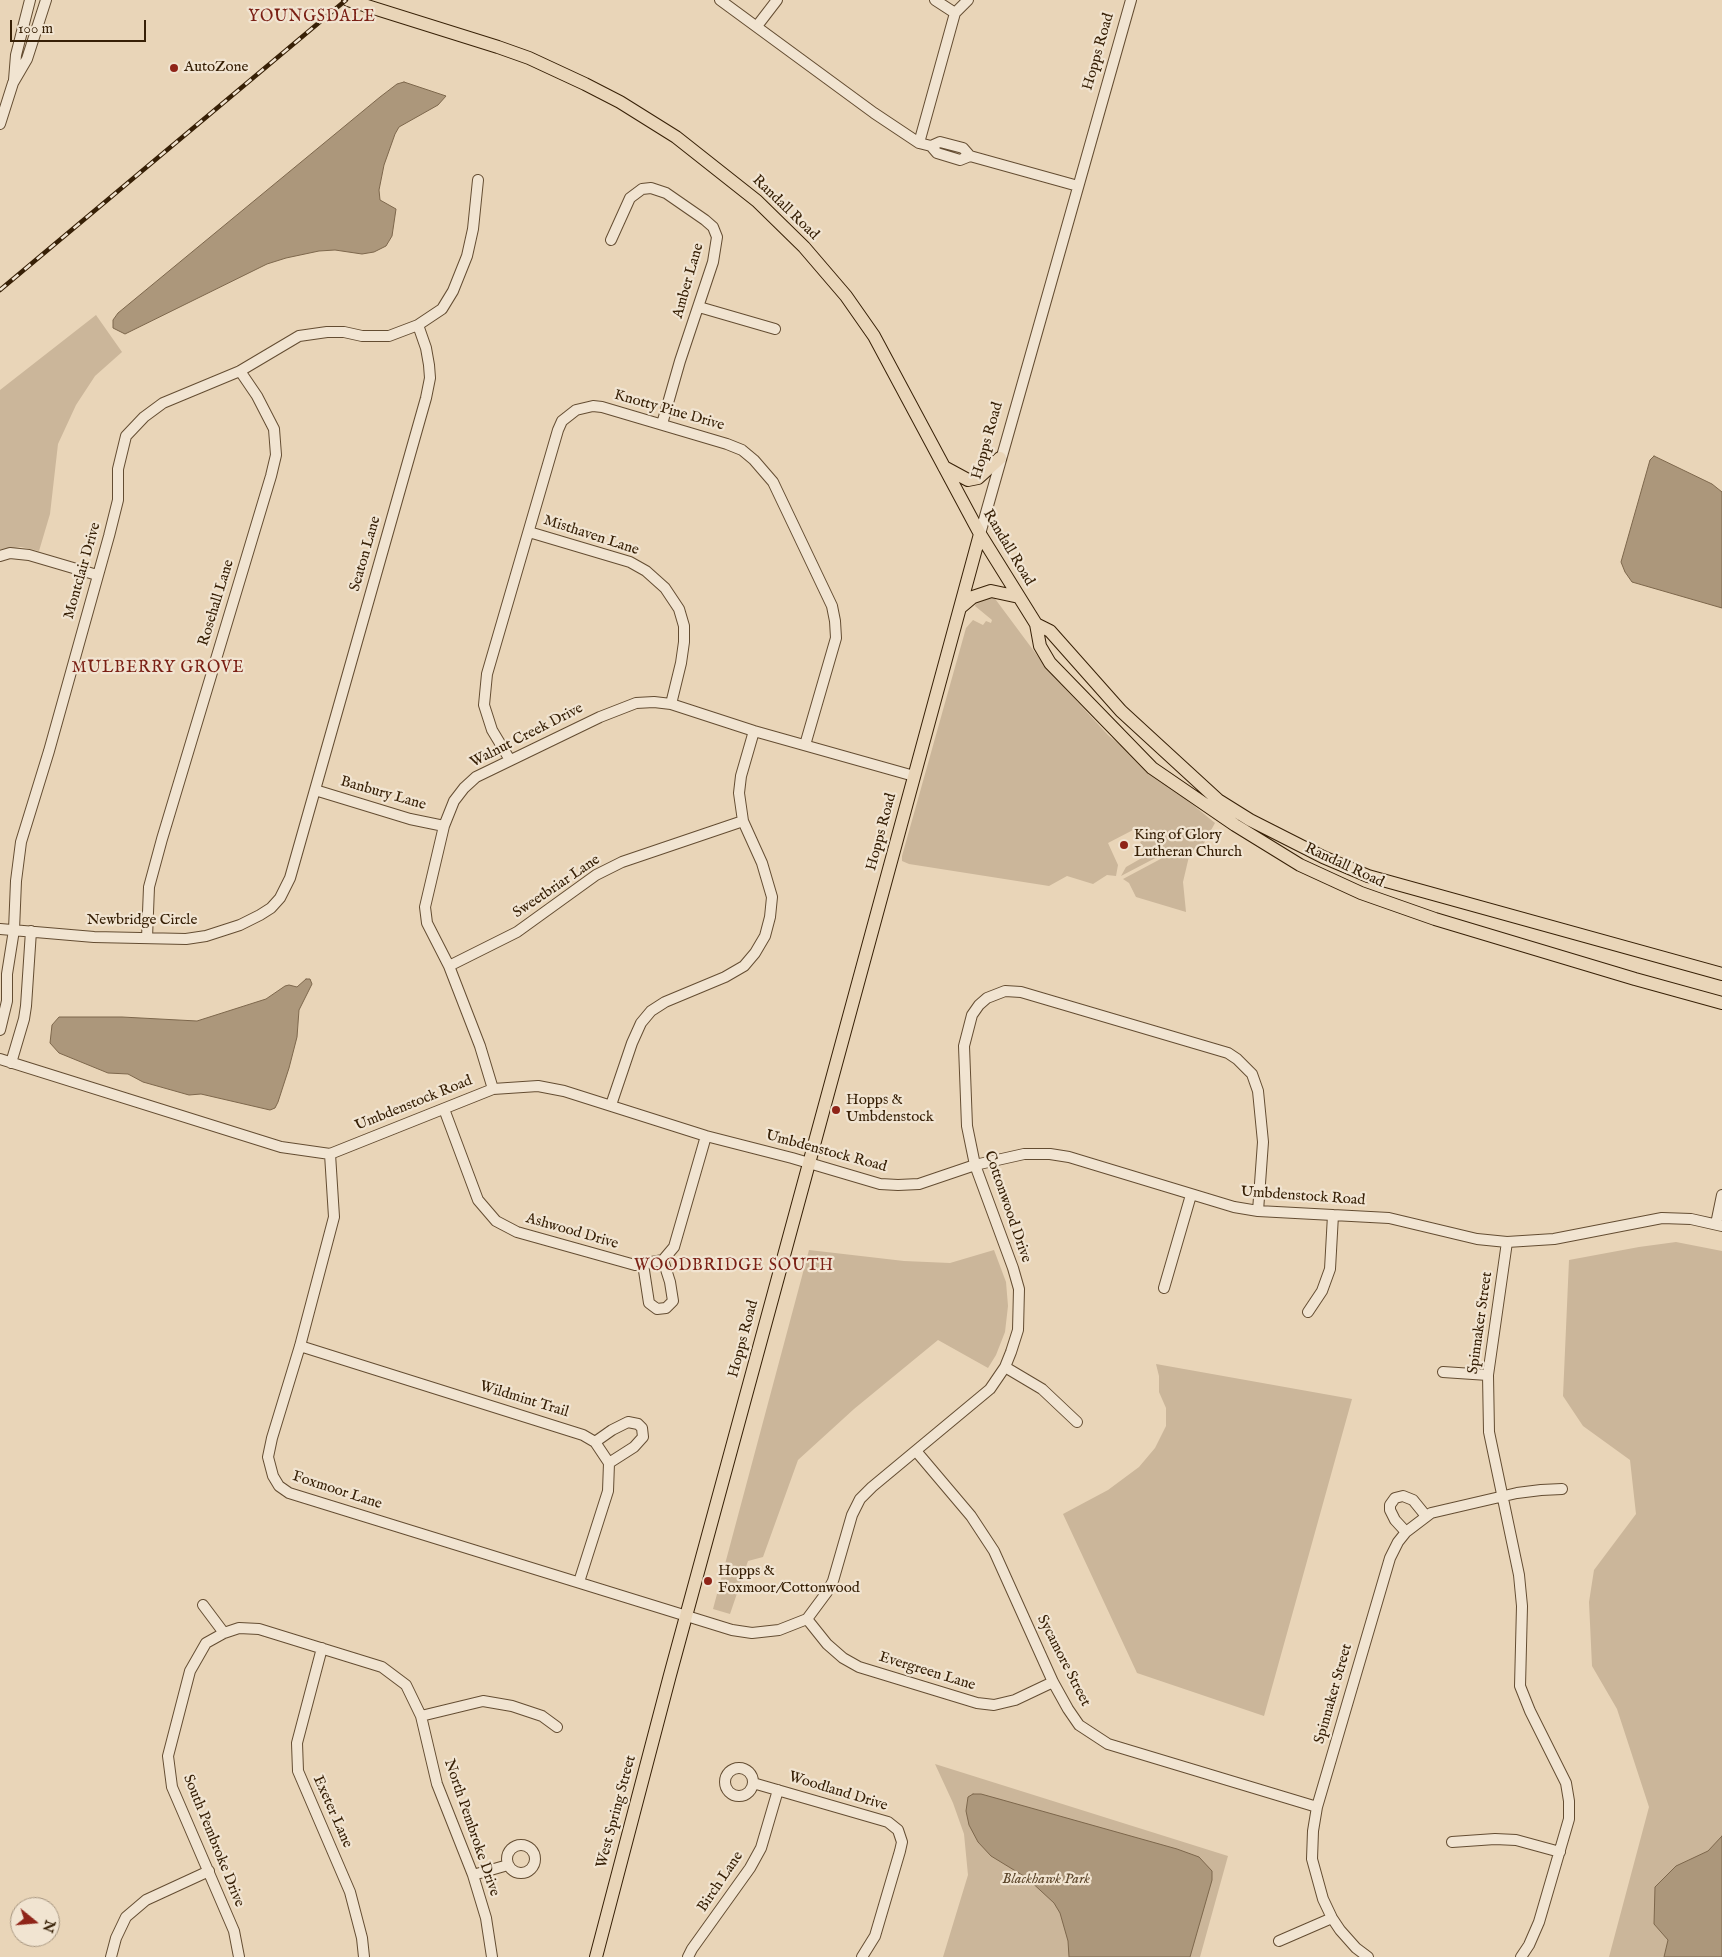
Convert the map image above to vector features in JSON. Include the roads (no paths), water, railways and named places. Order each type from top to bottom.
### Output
[{"type":"main road","name":"Randall Road","points":[[348,0],[466,36],[529,58],[560,72],[620,102],[676,137],[704,157],[757,201],[780,223],[846,296],[874,336],[980,534],[1036,624],[1040,646],[1050,663],[1152,768],[1235,825],[1300,864],[1361,894],[1399,908],[1722,1003]]},
{"type":"main road","points":[[944,467],[968,480],[978,478],[1000,458]]},
{"type":"main road","name":"Hopps Road","points":[[670,1675],[980,534]]},
{"type":"main road","points":[[960,608],[973,597],[991,591],[1018,597]]},
{"type":"main road","name":"Randall Road","points":[[1036,624],[1050,632],[1121,711],[1218,800],[1250,820],[1323,857],[1368,876],[1722,974]]},
{"type":"main road","name":"West Spring Street","points":[[596,1957],[670,1675]]},
{"type":"street","points":[[13,84],[16,55],[30,0]]},
{"type":"street","points":[[0,124],[13,84],[27,59],[46,0]]},
{"type":"street","points":[[720,0],[874,113],[919,143],[931,146],[940,142],[963,148],[970,156],[1078,186]]},
{"type":"street","points":[[757,26],[777,0]]},
{"type":"street","points":[[935,0],[955,13]]},
{"type":"street","points":[[919,143],[955,13],[968,0]]},
{"type":"street","name":"Hopps Road","points":[[980,534],[1131,0]]},
{"type":"street","name":"Montclair Drive","points":[[0,1030],[7,1000],[8,974],[14,930],[16,881],[21,842],[49,751],[118,500],[118,469],[126,436],[144,417],[163,403],[240,371],[299,336],[327,332],[344,332],[362,336],[389,336],[418,325],[442,309],[462,272],[473,229],[478,180]]},
{"type":"street","name":"Amber Lane","points":[[612,240],[624,208],[630,198],[642,189],[652,188],[659,189],[705,220],[713,227],[717,237],[716,247],[699,307],[680,361],[662,424]]},
{"type":"street","points":[[699,307],[775,329]]},
{"type":"street","name":"Seaton Lane","points":[[314,790],[426,398],[430,378],[429,365],[423,337],[418,325]]},
{"type":"street","name":"Rosehall Lane","points":[[147,938],[149,887],[159,849],[276,455],[274,430],[257,396],[240,371]]},
{"type":"street","name":"Knotty Pine Drive","points":[[510,760],[492,730],[484,705],[487,674],[558,430],[562,421],[576,410],[593,406],[662,424],[742,450],[754,460],[773,482],[832,606],[835,621],[836,638],[804,745]]},
{"type":"street","name":"Misthaven Lane","points":[[529,532],[630,562],[646,570],[660,581],[672,595],[681,617],[684,642],[671,704]]},
{"type":"street","points":[[0,556],[10,553],[29,555],[97,575]]},
{"type":"street","name":"Walnut Creek Drive","points":[[493,1089],[480,1046],[449,966],[427,922],[425,907],[444,826],[454,801],[476,777],[600,716],[636,703],[671,704],[754,731],[914,776]]},
{"type":"street","points":[[611,1105],[632,1043],[641,1023],[651,1011],[665,1002],[725,977],[744,966],[755,953],[764,936],[770,917],[772,897],[762,863],[743,820],[739,793],[741,776],[754,731]]},
{"type":"street","name":"Banbury Lane","points":[[314,790],[410,819],[444,826]]},
{"type":"street","name":"Newbridge Circle","points":[[0,929],[94,937],[186,939],[206,936],[240,925],[271,908],[285,891],[314,790]]},
{"type":"street","name":"Sweetbriar Lane","points":[[449,966],[517,932],[596,875],[622,862],[743,820]]},
{"type":"street","points":[[11,1063],[26,1006],[31,931]]},
{"type":"street","name":"Cottonwood Drive","points":[[807,1619],[827,1592],[832,1581],[852,1515],[860,1499],[990,1389],[1005,1367],[1018,1330],[1019,1289],[975,1165],[968,1126],[964,1046],[972,1014],[978,1005],[987,998],[1005,991],[1021,992],[1228,1053],[1245,1066],[1255,1082],[1262,1134],[1262,1166],[1258,1210]]},
{"type":"street","name":"Umbdenstock Road","points":[[0,1059],[281,1148],[330,1154],[493,1089],[538,1086],[564,1091],[706,1136],[872,1182],[898,1186],[919,1184],[975,1165],[1024,1154],[1050,1154],[1069,1157],[1234,1207],[1389,1218],[1477,1239],[1508,1242],[1554,1239],[1662,1218],[1691,1219],[1719,1225]]},
{"type":"street","name":"Ashwood Drive","points":[[444,1109],[478,1200],[496,1220],[516,1232],[635,1265],[663,1260]]},
{"type":"street","points":[[643,1264],[649,1303],[657,1309],[666,1308],[673,1301],[670,1282],[663,1260],[674,1247],[706,1136]]},
{"type":"street","name":"Foxmoor Lane","points":[[330,1154],[334,1217],[268,1457],[272,1476],[279,1486],[289,1493],[686,1614]]},
{"type":"street","points":[[1164,1288],[1191,1195]]},
{"type":"street","points":[[1719,1225],[1722,1195]]},
{"type":"street","points":[[1308,1312],[1322,1290],[1330,1268],[1333,1215]]},
{"type":"street","name":"Spinnaker Street","points":[[1508,1242],[1488,1375],[1490,1432],[1519,1575],[1522,1606],[1520,1686],[1530,1711],[1566,1783],[1569,1801],[1568,1819],[1560,1852],[1539,1922],[1530,1945],[1521,1957]]},
{"type":"street","name":"Wildmint Trail","points":[[300,1346],[583,1435],[595,1442]]},
{"type":"street","points":[[1005,1367],[1042,1389],[1077,1422]]},
{"type":"street","points":[[1443,1372],[1488,1375]]},
{"type":"street","points":[[579,1582],[608,1491],[608,1463],[595,1442],[628,1422],[638,1424],[642,1428],[643,1437],[634,1447],[608,1463]]},
{"type":"street","name":"Sycamore Street","points":[[916,1451],[971,1516],[994,1551],[1053,1682],[1079,1724],[1108,1744],[1317,1807]]},
{"type":"street","points":[[1502,1497],[1541,1490],[1562,1489]]},
{"type":"street","points":[[1406,1532],[1395,1520],[1390,1510],[1390,1505],[1395,1498],[1403,1496],[1413,1500],[1426,1516]]},
{"type":"street","name":"Spinnaker Street","points":[[1368,1957],[1356,1948],[1332,1918],[1323,1899],[1312,1859],[1313,1831],[1317,1807],[1385,1574],[1398,1542],[1406,1532],[1431,1513],[1502,1497]]},
{"type":"street","points":[[203,1604],[224,1633]]},
{"type":"street","points":[[686,1614],[732,1630],[752,1633],[779,1630],[807,1619]]},
{"type":"street","name":"Evergreen Lane","points":[[807,1619],[827,1644],[843,1658],[859,1667],[976,1703],[994,1705],[1015,1700],[1053,1682]]},
{"type":"street","name":"South Pembroke Drive","points":[[239,1957],[234,1931],[172,1787],[168,1756],[190,1671],[206,1643],[224,1633],[239,1628],[259,1629],[322,1648]]},
{"type":"street","name":"North Pembroke Drive","points":[[322,1648],[382,1667],[406,1685],[421,1716],[437,1784],[473,1875],[486,1918],[492,1957]]},
{"type":"street","name":"Exeter Lane","points":[[322,1648],[297,1743],[298,1771],[350,1892],[362,1938],[364,1957]]},
{"type":"street","points":[[421,1716],[483,1701],[512,1706],[542,1716],[557,1727]]},
{"type":"street","name":"Woodland Drive","points":[[753,1784],[888,1822],[894,1825],[901,1835],[900,1851],[875,1936],[862,1957]]},
{"type":"street","name":"Birch Lane","points":[[688,1957],[750,1868],[761,1848],[778,1790]]},
{"type":"street","points":[[1452,1842],[1495,1839],[1516,1840],[1560,1852]]},
{"type":"street","points":[[473,1875],[508,1865]]},
{"type":"street","points":[[111,1957],[116,1938],[126,1916],[146,1900],[209,1871]]},
{"type":"street","points":[[1279,1941],[1332,1918]]},
{"type":"railway","points":[[0,290],[346,0]]},
{"type":"place","name":"AutoZone","points":[[174,68]]},
{"type":"place","name":"King of Glory Lutheran Church","points":[[1124,845]]},
{"type":"place","name":"Hopps & Umbdenstock","points":[[836,1110]]},
{"type":"place","name":"Hopps & Foxmoor/Cottonwood","points":[[708,1581]]},
{"type":"district","name":"YOUNGSDALE","points":[[312,18]]},
{"type":"district","name":"MULBERRY GROVE","points":[[158,669]]},
{"type":"district","name":"WOODBRIDGE SOUTH","points":[[734,1267]]},
{"type":"park label","name":"Blackhawk Park","points":[[1046,1880]]}]
